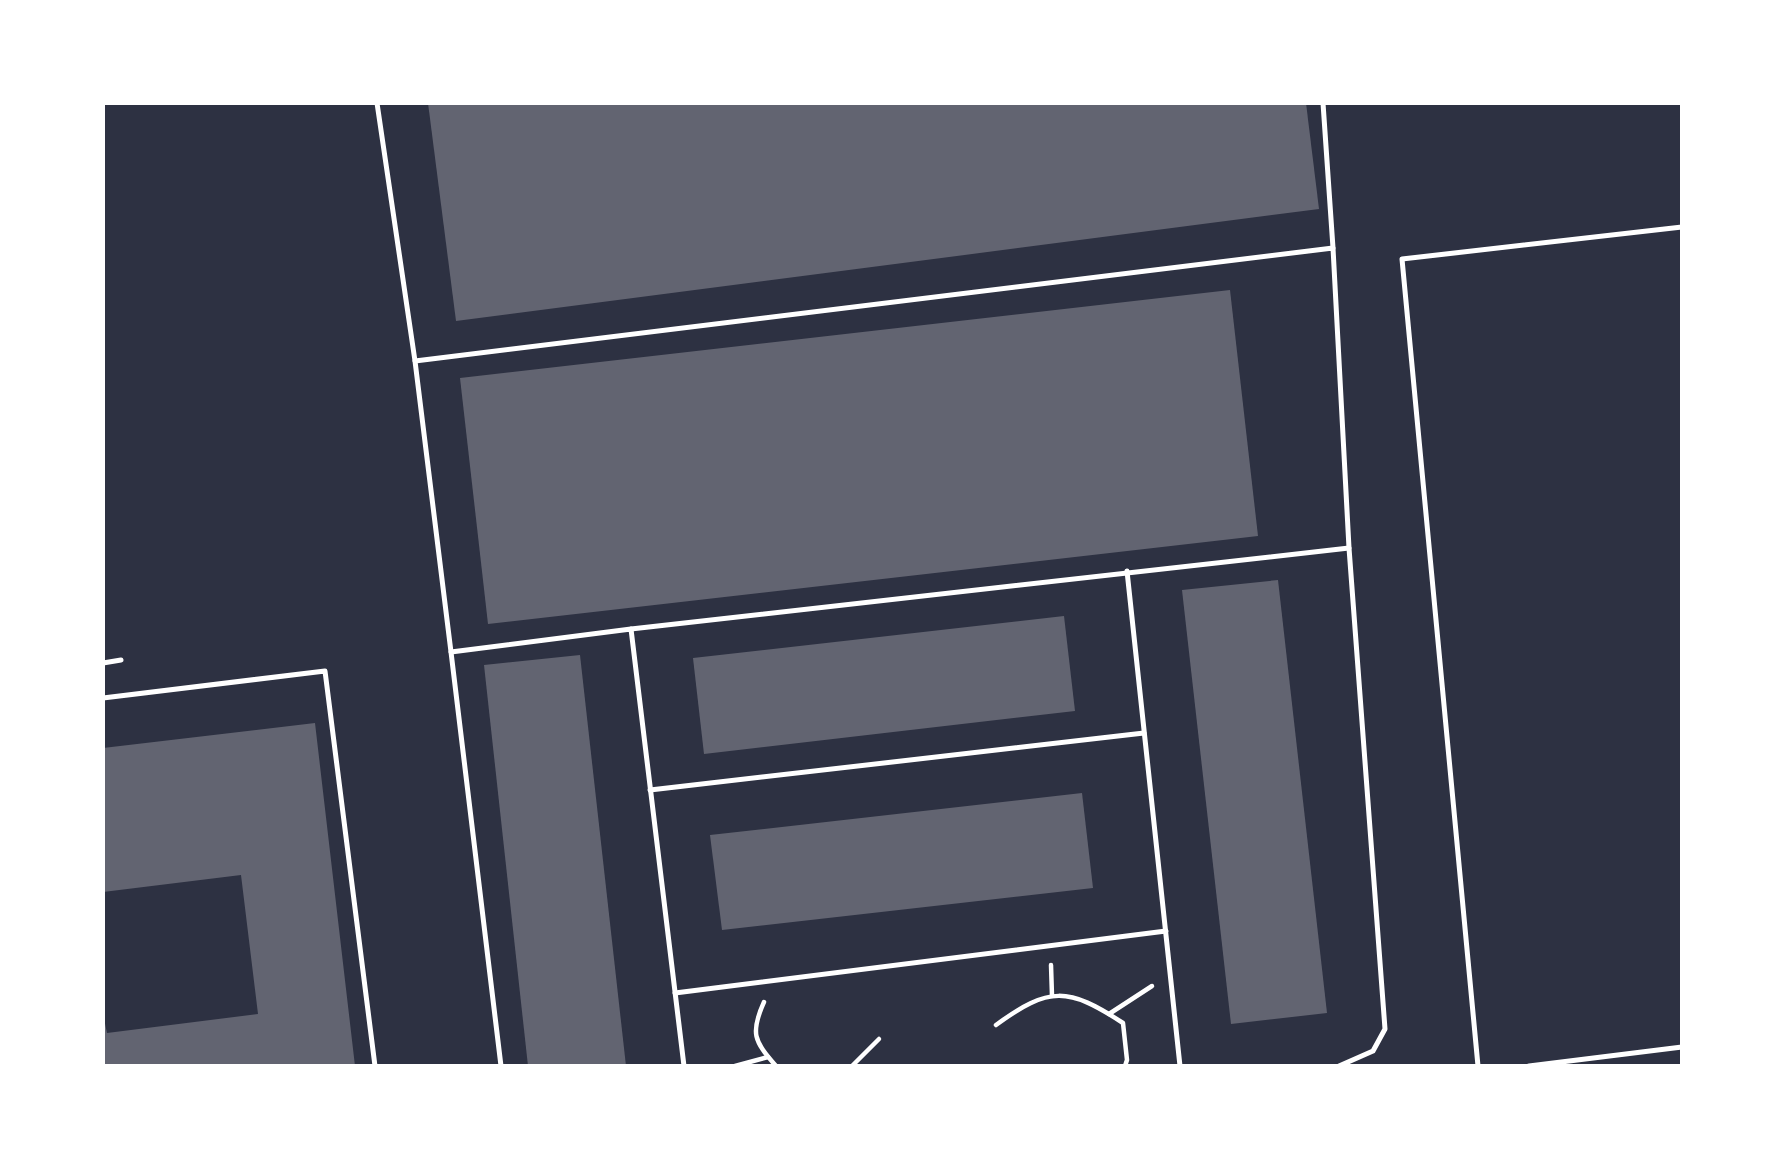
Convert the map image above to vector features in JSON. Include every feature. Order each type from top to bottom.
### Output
[{"type":"lane","points":[[377,103],[415,361],[502,1066]]},
{"type":"lane","points":[[1323,103],[1349,548],[1385,1029],[1373,1051],[1339,1066]]},
{"type":"lane","points":[[1478,1066],[1402,259],[1682,227]]},
{"type":"lane","points":[[415,361],[1333,248]]},
{"type":"lane","points":[[451,652],[1127,571],[1349,548]]},
{"type":"lane","points":[[1127,571],[1180,1066]]},
{"type":"lane","points":[[631,629],[684,1066]]},
{"type":"lane","points":[[103,663],[121,660]]},
{"type":"lane","points":[[103,698],[325,671],[375,1066]]},
{"type":"lane","points":[[650,790],[1144,733]]},
{"type":"lane","points":[[675,993],[1166,932]]},
{"type":"lane","points":[[1529,1066],[1682,1047]]},
{"type":"path","points":[[1051,946],[1052,996]]},
{"type":"path","points":[[1109,1014],[1171,974]]},
{"type":"path","points":[[776,1066],[758,1045],[755,1023],[767,996],[788,979]]},
{"type":"path","points":[[996,1026],[1025,1004],[1052,996],[1090,1001],[1123,1023],[1127,1060],[1125,1066]]},
{"type":"path","points":[[852,1066],[880,1039]]},
{"type":"path","points":[[735,1066],[768,1056]]},
{"type":"building","points":[[428,103],[1306,103],[1319,209],[456,321]]},
{"type":"building","points":[[1230,290],[1258,536],[488,624],[460,378]]},
{"type":"building","points":[[1278,580],[1327,1013],[1231,1024],[1182,590]]},
{"type":"building","points":[[1064,616],[1075,711],[704,754],[693,658]]},
{"type":"building","points":[[580,655],[626,1066],[528,1066],[484,665]]},
{"type":"building","points":[[315,723],[355,1066],[103,1066],[103,1014],[107,1033],[258,1014],[241,875],[103,892],[103,748]]},
{"type":"building","points":[[1082,793],[1093,888],[722,930],[710,835]]}]
